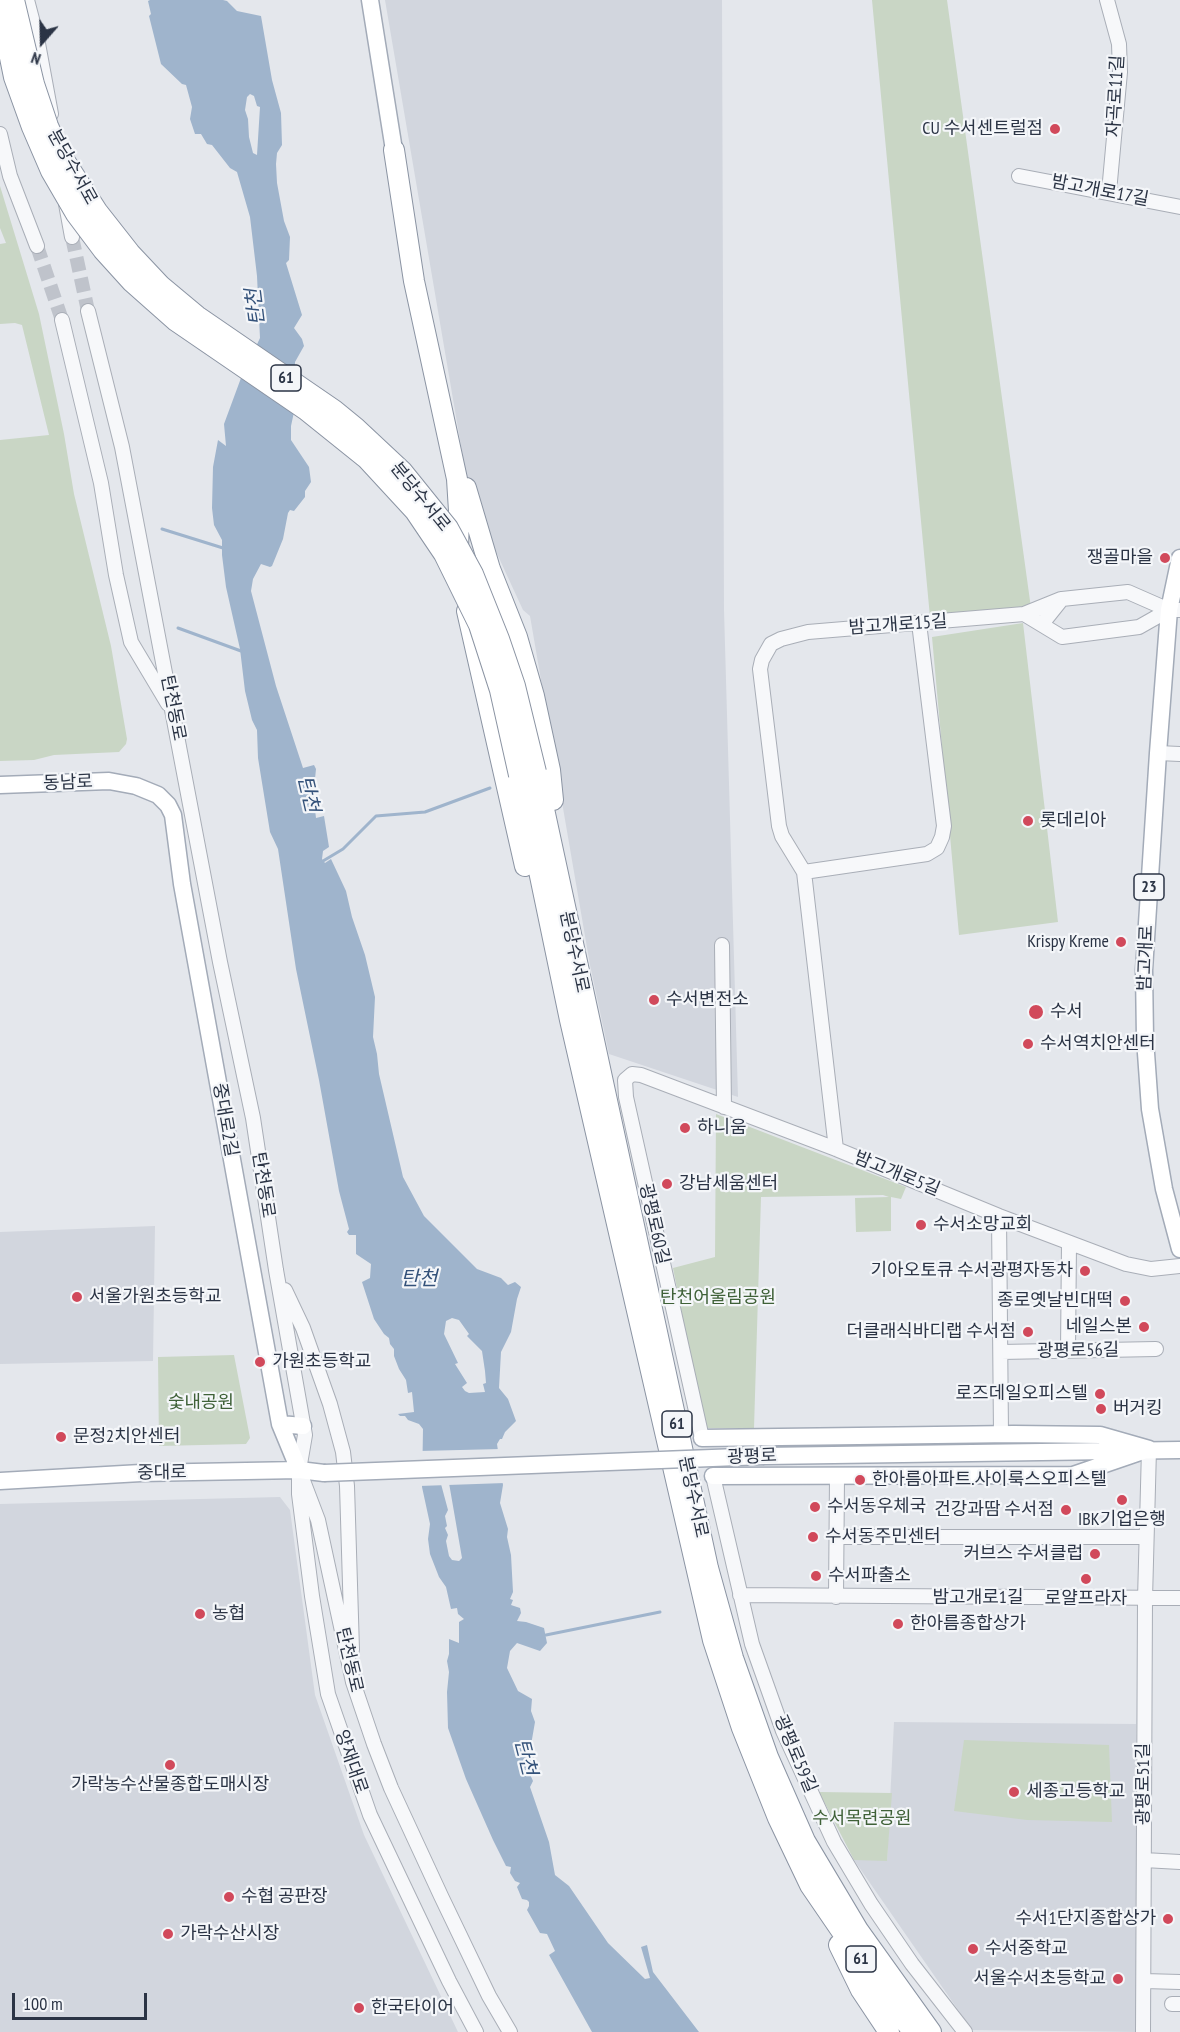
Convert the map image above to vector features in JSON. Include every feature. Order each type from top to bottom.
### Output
[{"type":"highway","name":"분당수서로","points":[[14,0],[34,84],[48,126],[61,155],[96,212],[161,286],[197,316],[356,428],[402,471],[448,528],[473,574],[515,686],[708,1568],[733,1658],[768,1757],[805,1841],[858,1930],[931,2032]]},
{"type":"highway","name":"분당수서로","points":[[0,9],[14,78],[32,127],[51,171],[76,214],[103,250],[132,282],[176,321],[306,410],[360,453],[415,511],[444,554],[479,625],[500,690],[535,772],[570,1020],[713,1640],[742,1728],[778,1818],[810,1885],[913,2032]]},
{"type":"highway","points":[[394,150],[400,166],[427,315],[469,499],[490,569],[517,637],[534,696],[535,772]]},
{"type":"highway","points":[[394,150],[414,281],[457,479],[460,579],[546,953],[570,1020]]},
{"type":"highway","points":[[810,1885],[861,1990],[889,2032]]},
{"type":"main road","points":[[370,0],[394,150]]},
{"type":"main road","name":"밤고개로","points":[[1180,558],[1158,753],[1145,959],[1144,1039],[1151,1118],[1164,1189],[1180,1248]]},
{"type":"main road","name":"동남로","points":[[0,785],[109,781],[136,786]]},
{"type":"main road","name":"중대로2길","points":[[136,786],[158,795],[168,805],[173,815],[182,884],[280,1424],[299,1470]]},
{"type":"main road","points":[[280,1424],[303,1426]]},
{"type":"main road","points":[[702,1438],[1100,1435],[1149,1449]]},
{"type":"main road","points":[[750,1438],[737,1447],[735,1456],[737,1464],[743,1471],[764,1477]]},
{"type":"main road","points":[[713,1476],[1073,1475],[1149,1449]]},
{"type":"main road","name":"광평로","points":[[324,1473],[764,1456],[1180,1450]]},
{"type":"main road","name":"중대로","points":[[0,1481],[141,1473],[299,1470],[324,1473]]},
{"type":"street","points":[[27,0],[45,79],[72,237]]},
{"type":"street","name":"자곡로11길","points":[[1107,0],[1119,44],[1120,72],[1109,192]]},
{"type":"street","points":[[0,134],[10,176],[36,246]]},
{"type":"street","name":"밤고개로17길","points":[[1019,176],[1180,207]]},
{"type":"street","name":"탄천동로","points":[[88,311],[122,447],[220,962],[253,1118],[303,1426],[304,1435],[299,1470],[318,1520],[353,1682],[391,1788],[489,1996],[510,2032]]},
{"type":"street","points":[[62,320],[101,483],[116,575],[131,642],[174,713]]},
{"type":"street","points":[[1042,624],[1062,599],[1128,592],[1175,610]]},
{"type":"street","name":"밤고개로15길","points":[[804,872],[780,831],[761,681],[762,660],[771,644],[792,635],[808,632],[1024,614],[1062,599]]},
{"type":"street","points":[[1024,614],[1062,637],[1139,627],[1175,610]]},
{"type":"street","points":[[836,1149],[804,872],[927,854],[937,848],[944,825],[919,623]]},
{"type":"street","points":[[1158,753],[1180,754]]},
{"type":"street","points":[[722,945],[724,1107]]},
{"type":"street","name":"밤고개로5길","points":[[625,1080],[632,1074],[641,1075],[836,1149],[999,1216],[1126,1264],[1150,1269],[1180,1266]]},
{"type":"street","name":"광평로60길","points":[[625,1080],[626,1097],[702,1438]]},
{"type":"street","points":[[999,1216],[1001,1434]]},
{"type":"street","points":[[1068,1351],[1069,1243]]},
{"type":"street","points":[[276,1270],[303,1328],[330,1404],[342,1452],[347,1486],[353,1682]]},
{"type":"street","name":"광평로56길","points":[[1000,1352],[1156,1349]]},
{"type":"street","name":"광평로51길","points":[[1143,2032],[1145,1599],[1149,1449]]},
{"type":"street","name":"양재대로","points":[[299,1470],[299,1494],[312,1596],[328,1694],[370,1815],[449,1981],[476,2032]]},
{"type":"street","name":"광평로59길","points":[[713,1476],[752,1644],[783,1731],[834,1842],[871,1904],[912,1964],[965,2032]]},
{"type":"street","points":[[836,1597],[837,1477]]},
{"type":"street","points":[[836,1537],[1146,1537]]},
{"type":"street","name":"밤고개로1길","points":[[740,1595],[1180,1598]]},
{"type":"street","points":[[1144,1860],[1180,1862]]},
{"type":"street","points":[[1144,1981],[1180,1982]]},
{"type":"shaded area","points":[[385,0],[722,0],[724,610],[738,1097],[609,1054],[590,965],[530,616],[523,610],[469,493]]},
{"type":"shaded area","name":"서울가원초등학교","points":[[155,1226],[153,1361],[0,1364],[0,1232]]},
{"type":"shaded area","name":"가락농수산물종합도매시장","points":[[280,1497],[290,1510],[315,1695],[364,1835],[458,2032],[0,2032],[0,1504]]},
{"type":"shaded area","points":[[894,1722],[1136,1724],[1138,2032],[972,2030],[854,1860],[887,1860]]},
{"type":"green space","points":[[872,0],[947,0],[1031,608],[930,617]]},
{"type":"green space","points":[[0,186],[39,314],[74,494],[111,646],[127,739],[119,752],[54,755],[34,760],[0,761],[0,440],[49,435],[22,325],[0,324],[0,244],[6,243],[0,228]]},
{"type":"green space","points":[[1023,623],[1058,922],[959,935],[932,637]]},
{"type":"green space","name":"탄천어울림공원","points":[[716,1114],[906,1187],[901,1199],[891,1197],[891,1231],[856,1232],[855,1198],[889,1197],[883,1195],[761,1197],[754,1428],[704,1428],[673,1268],[715,1257]]},
{"type":"green space","name":"숯내공원","points":[[234,1355],[250,1438],[246,1444],[159,1446],[158,1357]]},
{"type":"green space","points":[[964,1740],[1109,1745],[1112,1822],[1027,1820],[954,1811]]},
{"type":"green space","name":"수서목련공원","points":[[819,1792],[892,1793],[887,1861],[854,1860]]},
{"type":"water","name":"탄천","points":[[223,0],[237,11],[261,16],[272,80],[281,113],[282,145],[277,153],[276,164],[284,221],[290,237],[289,260],[286,263],[302,315],[294,328],[304,346],[295,362],[291,440],[309,467],[311,482],[305,491],[305,497],[294,511],[290,510],[288,513],[283,539],[272,566],[261,564],[253,579],[251,591],[276,686],[303,768],[314,765],[316,769],[312,784],[316,818],[324,816],[329,847],[323,851],[322,859],[325,863],[331,859],[346,891],[365,955],[375,997],[373,1037],[379,1074],[403,1177],[424,1216],[477,1269],[501,1278],[508,1285],[515,1282],[521,1287],[511,1332],[501,1352],[499,1388],[508,1399],[516,1421],[497,1444],[503,1485],[500,1503],[508,1529],[507,1537],[511,1555],[513,1592],[510,1599],[513,1600],[511,1605],[520,1608],[521,1613],[517,1621],[544,1628],[547,1643],[540,1651],[517,1643],[510,1651],[507,1668],[518,1691],[532,1699],[531,1711],[535,1722],[531,1745],[534,1760],[529,1772],[533,1781],[530,1787],[549,1842],[555,1875],[569,1886],[608,1943],[645,1979],[650,1978],[641,1947],[647,1945],[653,1972],[699,2032],[592,2032],[549,1955],[555,1951],[547,1934],[540,1933],[527,1910],[529,1902],[522,1899],[517,1887],[520,1883],[515,1881],[510,1873],[511,1867],[506,1866],[493,1840],[466,1779],[448,1728],[449,1639],[459,1643],[459,1622],[464,1619],[458,1614],[457,1608],[451,1609],[446,1587],[439,1577],[430,1554],[428,1539],[430,1524],[422,1487],[423,1429],[419,1424],[398,1414],[414,1412],[412,1392],[408,1393],[406,1380],[399,1369],[389,1338],[374,1319],[362,1282],[370,1278],[371,1264],[356,1254],[356,1235],[349,1235],[347,1232],[349,1229],[339,1191],[296,969],[278,849],[270,832],[258,758],[257,730],[252,720],[245,691],[240,649],[226,587],[222,540],[214,525],[213,467],[218,440],[226,446],[224,424],[241,378],[260,338],[257,276],[250,217],[237,172],[230,168],[212,145],[207,144],[201,134],[195,134],[190,119],[192,107],[186,85],[182,84],[161,64],[149,16],[151,14],[148,1]],"holes":[[[250,94],[254,96],[257,106],[260,107],[257,155],[253,153],[245,110],[247,97]],[[452,1318],[459,1320],[469,1334],[467,1336],[482,1351],[485,1392],[469,1393],[462,1387],[467,1383],[455,1364],[458,1363],[444,1334],[446,1321]],[[449,1483],[462,1558],[459,1561],[452,1560],[449,1556],[446,1541],[448,1535],[445,1528],[447,1526],[445,1516],[448,1510],[441,1484]]]},
{"type":"pier","points":[[501,1449],[505,1483],[419,1486],[419,1451]]},
{"type":"waterway","points":[[162,529],[223,548]]},
{"type":"waterway","points":[[178,628],[241,651]]},
{"type":"waterway","points":[[323,861],[343,849],[376,816],[425,812],[490,788]]},
{"type":"waterway","points":[[546,1635],[660,1612]]},
{"type":"tunnel","points":[[72,237],[88,311]]},
{"type":"tunnel","points":[[37,246],[62,320]]},
{"type":"place","name":"CU 수서센트럴점","points":[[1055,129]]},
{"type":"place","name":"쟁골마을","points":[[1165,558]]},
{"type":"place","name":"롯데리아","points":[[1028,821]]},
{"type":"place","name":"Krispy Kreme","points":[[1121,942]]},
{"type":"place","name":"수서변전소","points":[[654,1000]]},
{"type":"place","name":"수서","points":[[1036,1012]]},
{"type":"place","name":"수서역치안센터","points":[[1028,1044]]},
{"type":"place","name":"하니움","points":[[685,1128]]},
{"type":"place","name":"강남세움센터","points":[[667,1184]]},
{"type":"place","name":"수서소망교회","points":[[921,1225]]},
{"type":"place","name":"기아오토큐 수서광평자동차","points":[[1085,1271]]},
{"type":"place","name":"서울가원초등학교","points":[[77,1297]]},
{"type":"place","name":"종로옛날빈대떡","points":[[1125,1301]]},
{"type":"place","name":"네일스본","points":[[1144,1327]]},
{"type":"place","name":"더클래식바디랩 수서점","points":[[1028,1332]]},
{"type":"place","name":"가원초등학교","points":[[260,1362]]},
{"type":"place","name":"로즈데일오피스텔","points":[[1100,1394]]},
{"type":"place","name":"버거킹","points":[[1101,1409]]},
{"type":"place","name":"문정2치안센터","points":[[61,1437]]},
{"type":"place","name":"한아름아파트.사이룩스오피스텔","points":[[860,1480]]},
{"type":"place","name":"IBK기업은행","points":[[1122,1500]]},
{"type":"place","name":"수서동우체국","points":[[815,1507]]},
{"type":"place","name":"건강과땀 수서점","points":[[1066,1510]]},
{"type":"place","name":"수서동주민센터","points":[[813,1537]]},
{"type":"place","name":"커브스 수서클럽","points":[[1095,1554]]},
{"type":"place","name":"수서파출소","points":[[816,1576]]},
{"type":"place","name":"로얄프라자","points":[[1086,1579]]},
{"type":"place","name":"농협","points":[[200,1614]]},
{"type":"place","name":"한아름종합상가","points":[[898,1624]]},
{"type":"place","name":"가락농수산물종합도매시장","points":[[170,1765]]},
{"type":"place","name":"세종고등학교","points":[[1014,1792]]},
{"type":"place","name":"수협 공판장","points":[[229,1897]]},
{"type":"place","name":"수서1단지종합상가","points":[[1168,1919]]},
{"type":"place","name":"가락수산시장","points":[[168,1934]]},
{"type":"place","name":"수서중학교","points":[[973,1949]]},
{"type":"place","name":"서울수서초등학교","points":[[1118,1979]]},
{"type":"place","name":"한국타이어","points":[[359,2008]]}]
